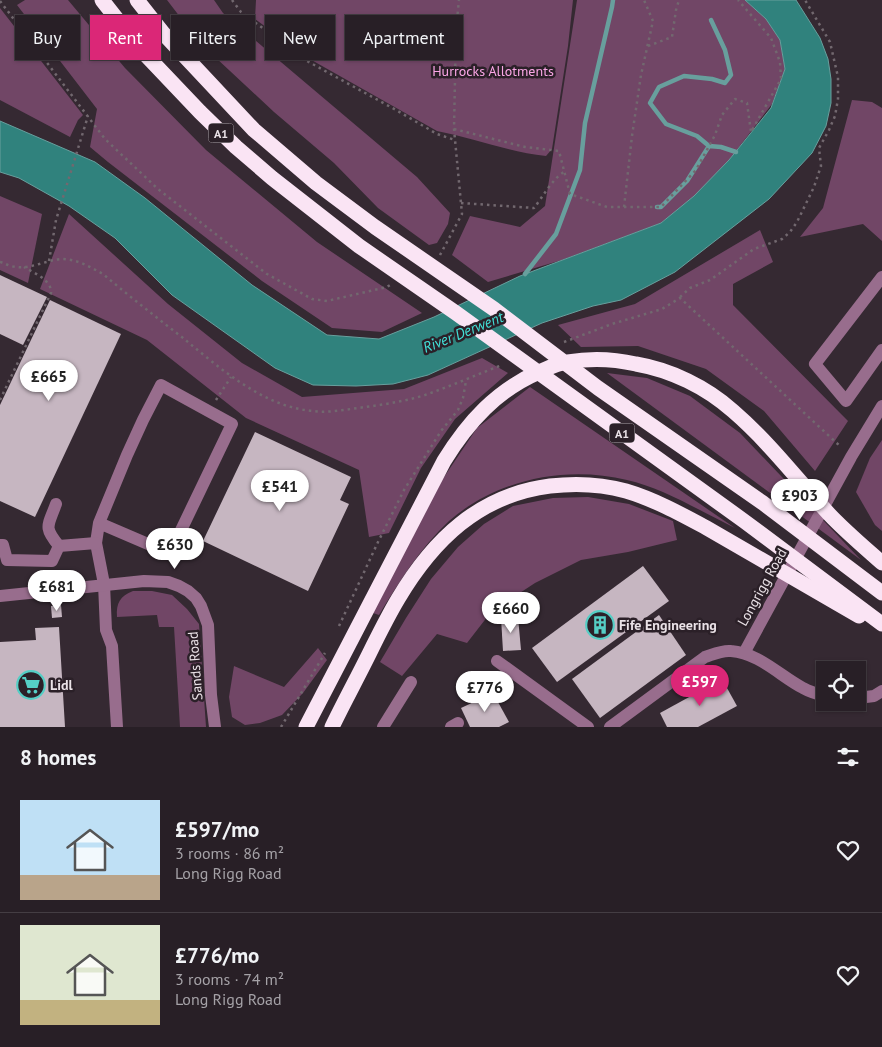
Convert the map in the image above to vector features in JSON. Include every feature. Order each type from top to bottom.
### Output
[{"type":"highway","name":"A1","points":[[102,0],[142,51],[200,112],[272,178],[359,246],[456,313],[736,515],[882,624]]},
{"type":"highway","name":"A1","points":[[137,0],[163,33],[254,130],[316,183],[375,227],[494,310],[598,388],[763,503],[882,593]]},
{"type":"highway","points":[[306,727],[444,461],[462,434],[492,401],[506,391],[532,375],[566,362],[608,360],[627,362],[664,371],[709,393],[732,410],[774,450],[830,514],[882,563]]},
{"type":"highway","points":[[332,727],[398,599],[424,560],[437,545],[467,518],[495,501],[526,490],[551,486],[592,485],[609,487],[643,497],[705,527],[882,629]]},
{"type":"street","points":[[882,277],[815,364],[846,401],[882,350]]},
{"type":"street","points":[[99,523],[156,547],[172,549],[232,424],[161,385],[127,454],[99,523],[96,543],[104,584],[106,630],[112,646],[117,727]]},
{"type":"street","name":"Longrigg Road","points":[[744,653],[851,456],[882,406]]},
{"type":"street","points":[[56,504],[48,526],[50,535],[59,546]]},
{"type":"street","points":[[59,546],[96,543]]},
{"type":"street","points":[[0,545],[3,545],[7,560],[52,561],[59,546]]},
{"type":"street","name":"Sands Road","points":[[0,596],[144,581],[168,582],[188,591],[196,598],[205,614],[208,625],[211,695],[215,727]]},
{"type":"street","points":[[610,727],[705,657],[718,652],[744,653],[802,688],[816,694]]},
{"type":"street","points":[[497,661],[588,727]]},
{"type":"street","points":[[383,727],[411,682]]},
{"type":"street","points":[[866,697],[874,696],[882,691]]},
{"type":"path","points":[[232,0],[241,12],[307,61],[437,134],[455,140]]},
{"type":"path","points":[[624,207],[641,75],[654,21],[644,0]]},
{"type":"path","points":[[648,46],[672,37],[679,0]]},
{"type":"path","points":[[454,129],[525,147],[559,151],[570,194],[607,207],[661,207],[696,170],[722,115],[735,99],[746,103],[751,132],[781,79],[780,62],[771,38],[738,0]]},
{"type":"path","points":[[557,344],[612,324],[662,309],[680,298],[690,288],[710,280],[754,249],[782,239],[790,232],[814,187],[821,166],[819,148],[835,116],[838,99],[838,77],[830,42],[805,0]]},
{"type":"path","points":[[49,261],[56,220],[88,116]]},
{"type":"path","points":[[461,202],[534,208],[560,174],[564,172]]},
{"type":"path","points":[[0,262],[24,267],[62,259],[86,264],[103,274],[231,377],[257,393],[294,408],[313,411],[334,411],[382,405],[423,396],[504,365]]},
{"type":"path","points":[[0,400],[51,293],[51,287],[48,282],[24,267]]},
{"type":"path","points":[[680,298],[851,456]]},
{"type":"path","points":[[209,411],[231,377]]},
{"type":"path","points":[[338,630],[404,490],[441,431],[458,410],[463,398],[466,381]]},
{"type":"path","points":[[281,727],[325,654]]},
{"type":"green space","points":[[25,0],[68,0],[90,26],[90,60],[118,60],[206,150],[317,242],[422,313],[382,332],[332,328],[262,281],[90,147],[97,109],[59,60],[80,60],[80,15],[25,15],[17,5]]},
{"type":"green space","points":[[167,0],[214,0],[225,15],[179,15]]},
{"type":"green space","name":"Hurrocks Allotments","points":[[256,0],[573,0],[552,149],[546,156],[532,154],[437,131],[312,60],[335,60],[335,15],[265,15],[265,26],[255,19]]},
{"type":"green space","points":[[577,0],[745,0],[766,19],[780,40],[785,69],[772,104],[729,160],[698,194],[661,223],[562,260],[488,282],[452,255],[470,216],[520,227],[545,206]]},
{"type":"green space","points":[[0,8],[15,27],[15,60],[40,60],[83,115],[78,120],[70,137],[0,100]]},
{"type":"green space","points":[[255,40],[265,49],[265,60],[279,60],[417,177],[450,213],[448,224],[437,243],[429,245],[378,208],[334,163],[274,112],[218,60],[255,60]]},
{"type":"green space","points":[[852,100],[872,102],[882,108],[882,241],[863,224],[800,237],[823,208]]},
{"type":"green space","points":[[0,196],[42,214],[28,283],[0,270]]},
{"type":"green space","points":[[69,214],[168,304],[242,363],[302,397],[404,389],[482,358],[508,373],[455,419],[421,468],[389,533],[369,537],[359,470],[246,418],[147,340],[40,289]]},
{"type":"green space","points":[[760,230],[773,262],[733,284],[733,305],[848,421],[815,471],[764,411],[706,369],[638,346],[581,347],[558,325],[635,304]]},
{"type":"green space","points":[[607,373],[647,378],[690,396],[740,433],[861,560]]},
{"type":"green space","points":[[530,387],[735,528],[668,494],[627,480],[580,474],[533,479],[488,495],[449,521],[419,554],[379,615],[373,613],[442,480],[477,428]]},
{"type":"green space","points":[[882,440],[882,531],[875,525],[856,492],[870,458]]},
{"type":"green space","points":[[588,497],[629,504],[673,521],[677,540],[628,552],[581,560],[535,583],[491,612],[467,643],[437,634],[402,676],[380,662],[431,579],[458,547],[484,524],[513,506],[553,498]]},
{"type":"green space","points":[[133,591],[152,591],[172,595],[199,624],[206,727],[180,727],[174,627],[159,627],[157,615],[117,617],[117,608],[120,601],[125,595]]},
{"type":"green space","points":[[318,648],[327,660],[303,693],[282,715],[260,723],[245,725],[232,717],[229,697],[234,666],[284,687]]},
{"type":"water","name":"River Derwent","points":[[745,0],[796,0],[820,38],[828,59],[831,79],[831,103],[826,126],[812,153],[769,199],[675,272],[621,300],[593,306],[542,323],[428,375],[393,384],[356,386],[313,385],[275,368],[172,295],[115,238],[69,206],[19,178],[0,172],[0,121],[95,162],[145,198],[252,285],[327,335],[379,339],[434,317],[520,276],[661,223],[694,196],[729,160],[771,108],[785,69],[780,40],[766,19]]},
{"type":"building","points":[[0,275],[47,297],[23,345],[0,334]]},
{"type":"building","points":[[50,300],[121,334],[35,517],[0,501],[0,405]]},
{"type":"building","points":[[255,432],[351,477],[340,500],[349,504],[308,591],[203,541]]},
{"type":"building","name":"Fife Engineering","points":[[643,566],[669,601],[557,682],[532,648]]},
{"type":"building","points":[[61,605],[62,617],[52,618],[51,606]]},
{"type":"building","points":[[659,615],[686,655],[600,718],[572,679]]},
{"type":"building","points":[[518,617],[521,650],[503,651],[501,618]]},
{"type":"building","name":"Lidl","points":[[59,627],[65,727],[0,727],[0,642],[36,640],[35,628]]},
{"type":"building","points":[[722,679],[737,706],[698,727],[667,727],[660,713]]},
{"type":"building","points":[[493,693],[509,722],[499,727],[470,727],[461,708]]},
{"type":"waterway","points":[[525,274],[556,234],[580,170],[585,123],[613,0]]},
{"type":"waterway","points":[[709,146],[697,136],[666,124],[650,103],[659,87],[684,76],[712,79],[725,83],[731,75],[725,50],[711,20]]},
{"type":"waterway","points":[[657,207],[661,207],[687,181],[709,146],[721,147],[736,152]]},
{"type":"place","name":"Fife Engineering","points":[[600,625]]},
{"type":"place","name":"Lidl","points":[[31,685]]}]
